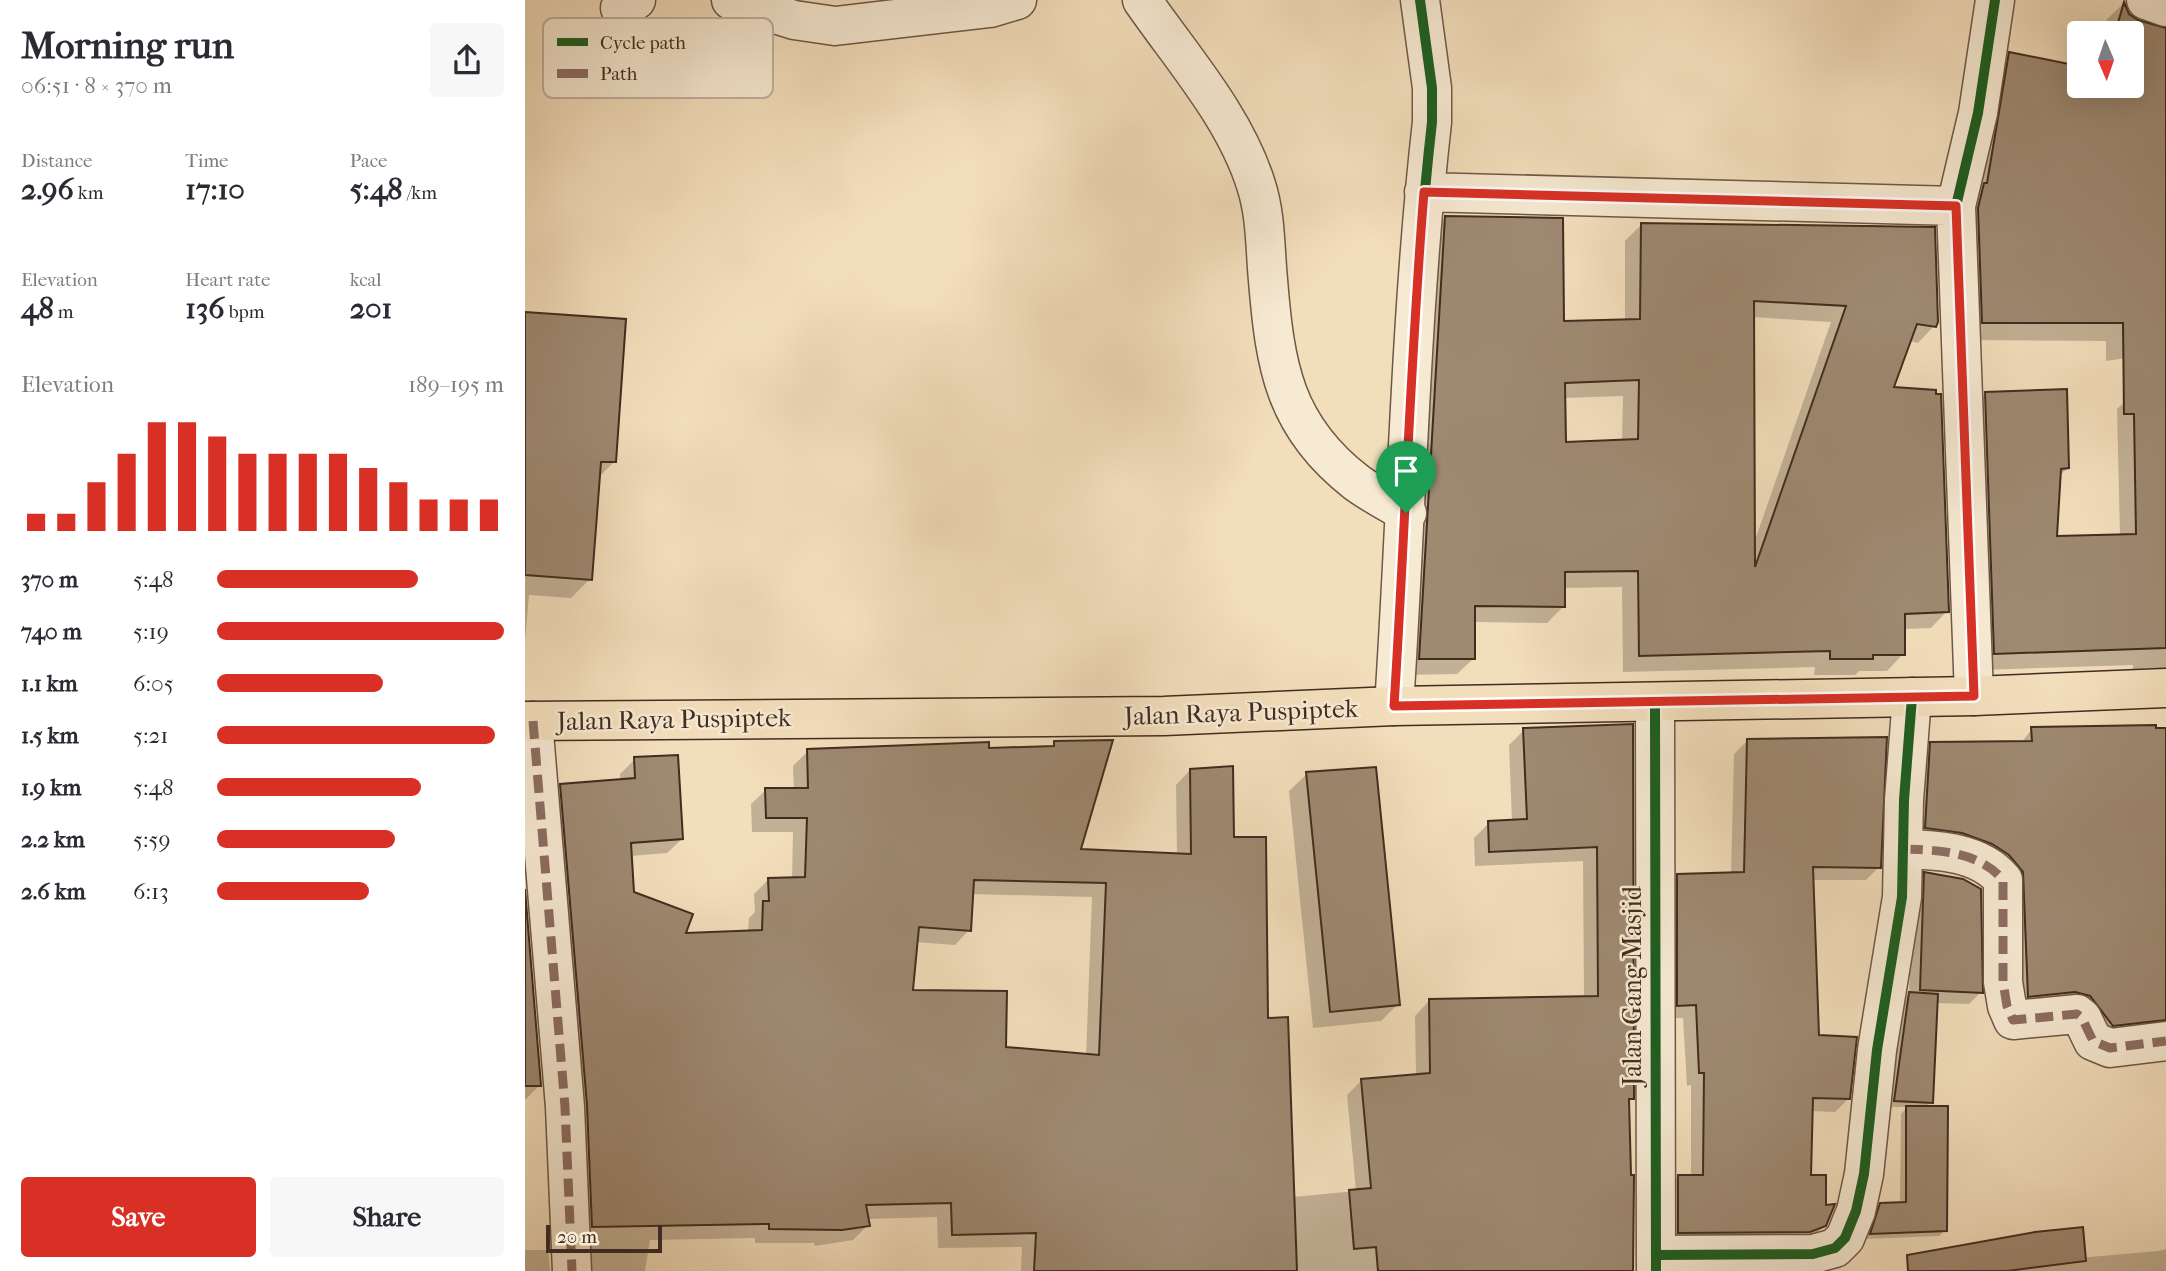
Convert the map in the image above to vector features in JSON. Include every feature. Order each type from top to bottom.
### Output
[{"type":"main road","name":"Jalan Raya Puspiptek","points":[[529,721],[1164,716],[1394,706],[1974,696],[2166,688]]},
{"type":"street","points":[[731,0],[794,20],[835,26],[990,8],[1017,0]]},
{"type":"street","points":[[1142,0],[1245,153],[1257,188],[1263,219],[1273,344],[1281,380],[1297,417],[1356,482],[1406,513]]},
{"type":"street","points":[[1394,706],[1406,513],[1409,375],[1432,122],[1432,88],[1420,0]]},
{"type":"street","points":[[1974,696],[1956,206],[1978,113],[1995,0]]},
{"type":"street","points":[[2146,0],[2166,7]]},
{"type":"street","points":[[1424,192],[1956,206]]},
{"type":"street","points":[[1656,1263],[1813,1254],[1835,1248],[1845,1238],[1856,1211],[1864,1174],[1877,1050],[1902,897],[1904,800],[1912,697]]},
{"type":"street","name":"Jalan Gang Masjid","points":[[1655,702],[1656,1263]]},
{"type":"street","points":[[529,721],[565,1107],[572,1271]]},
{"type":"street","points":[[1905,849],[1962,856],[1990,868],[2003,880],[2006,894],[2003,982],[2007,1006],[2013,1020],[2077,1014],[2082,1018],[2093,1041],[2110,1048],[2166,1041]]},
{"type":"building","points":[[2124,2],[2129,14],[2142,21],[2118,21]]},
{"type":"building","points":[[2144,22],[2166,28],[2166,648],[1994,654],[1985,392],[2067,389],[2069,468],[2061,469],[2057,536],[2136,534],[2134,414],[2124,414],[2123,323],[1982,323],[1978,208],[1984,183],[1987,183],[2009,52],[2067,64],[2067,98],[2144,98]]},
{"type":"building","points":[[1445,216],[1563,218],[1564,321],[1640,319],[1641,223],[1935,227],[1938,322],[1936,327],[1917,324],[1894,387],[1936,390],[1936,394],[1941,394],[1949,612],[1905,614],[1905,655],[1873,655],[1873,659],[1830,659],[1830,651],[1639,656],[1638,571],[1565,572],[1565,607],[1475,606],[1475,659],[1419,659]],"holes":[[[1754,301],[1846,306],[1755,567]],[[1639,380],[1638,439],[1566,442],[1565,383]]]},
{"type":"building","points":[[525,312],[626,319],[616,462],[601,462],[592,580],[525,575]]},
{"type":"building","points":[[1633,724],[1634,1099],[1629,1099],[1631,1175],[1634,1175],[1633,1271],[1378,1271],[1376,1247],[1354,1249],[1349,1190],[1371,1188],[1361,1079],[1430,1073],[1429,999],[1598,996],[1597,847],[1489,852],[1488,821],[1527,819],[1523,728]]},
{"type":"building","points":[[2156,725],[2156,728],[2166,728],[2166,1020],[2113,1026],[2090,996],[2075,992],[2028,997],[2023,872],[2009,855],[1992,844],[1962,833],[1925,828],[1930,742],[2032,741],[2031,727]]},
{"type":"building","points":[[1887,737],[1881,868],[1813,867],[1819,1035],[1857,1037],[1850,1099],[1813,1098],[1811,1175],[1826,1175],[1826,1205],[1835,1204],[1826,1226],[1810,1232],[1678,1233],[1678,1175],[1703,1175],[1704,1073],[1699,1073],[1696,1005],[1677,1006],[1677,874],[1744,872],[1747,739]]},
{"type":"building","points":[[1113,740],[1081,849],[1191,854],[1190,769],[1233,766],[1234,837],[1266,837],[1268,1018],[1288,1017],[1297,1271],[1034,1271],[1036,1233],[952,1235],[951,1203],[866,1205],[870,1226],[842,1230],[769,1229],[769,1224],[592,1227],[587,1105],[560,784],[635,778],[634,757],[678,755],[683,839],[631,843],[634,892],[693,914],[686,933],[762,930],[763,901],[769,901],[768,878],[805,877],[807,818],[766,818],[765,788],[808,788],[807,749],[989,742],[989,748],[1054,746],[1054,741]],"holes":[[[974,880],[1106,883],[1099,1055],[1006,1047],[1007,991],[913,990],[919,927],[971,931]]]},
{"type":"building","points":[[1376,767],[1400,1005],[1330,1012],[1306,772]]},
{"type":"building","points":[[1924,872],[1963,879],[1981,889],[1983,993],[1920,990]]},
{"type":"building","points":[[525,889],[541,1086],[525,1086]]},
{"type":"building","points":[[1909,992],[1938,994],[1933,1103],[1894,1101]]},
{"type":"building","points":[[1906,1106],[1948,1106],[1947,1231],[1870,1234],[1880,1203],[1906,1202]]},
{"type":"building","points":[[2083,1227],[2086,1261],[2007,1271],[1908,1271],[1907,1255],[2035,1232]]},
{"type":"marked path","points":[[533,721],[565,1107],[572,1271]]},
{"type":"marked path","points":[[1905,849],[1931,850],[1971,858],[1983,863],[2003,880],[2003,982],[2007,1006],[2013,1020],[2077,1014],[2082,1018],[2093,1041],[2110,1048],[2166,1041]]},
{"type":"cycle path","points":[[1394,706],[1414,341],[1432,122],[1432,88],[1420,0]]},
{"type":"cycle path","points":[[1974,696],[1956,206],[1978,113],[1995,0]]},
{"type":"cycle path","points":[[1656,1255],[1813,1254],[1835,1248],[1845,1238],[1856,1211],[1864,1174],[1877,1050],[1902,897],[1904,800],[1912,697]]},
{"type":"cycle path","points":[[1655,702],[1656,1271]]},
{"type":"route","points":[[1424,192],[1956,206],[1974,696],[1394,706],[1406,513],[1409,375],[1424,192]]}]
